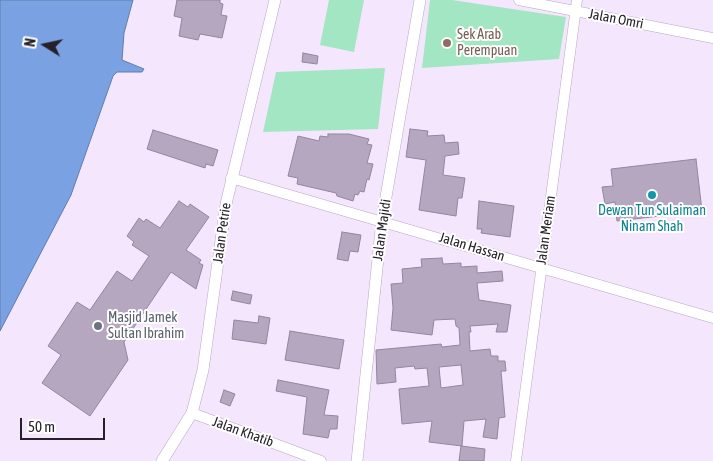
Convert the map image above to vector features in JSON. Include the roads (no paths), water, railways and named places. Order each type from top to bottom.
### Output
[{"type":"street","name":"Jalan Petrie","points":[[162,461],[192,414],[204,370],[231,178],[275,0]]},
{"type":"street","name":"Jalan Majidi","points":[[356,461],[382,220],[420,0]]},
{"type":"street","name":"Jalan Omri","points":[[519,0],[713,38]]},
{"type":"street","name":"Jalan Meriam","points":[[516,461],[577,0]]},
{"type":"street","name":"Jalan Hassan","points":[[231,178],[382,220],[713,318]]},
{"type":"street","name":"Jalan Khatib","points":[[192,414],[321,461]]},
{"type":"water","points":[[0,0],[133,0],[124,33],[122,60],[144,69],[142,72],[117,72],[113,76],[71,195],[0,331]]},
{"type":"place","name":"Sek Arab Perempuan","points":[[447,43]]},
{"type":"place","name":"Dewan Tun Sulaiman Ninam Shah","points":[[652,195]]},
{"type":"place","name":"Masjid Jamek Sultan Ibrahim","points":[[98,326]]}]
